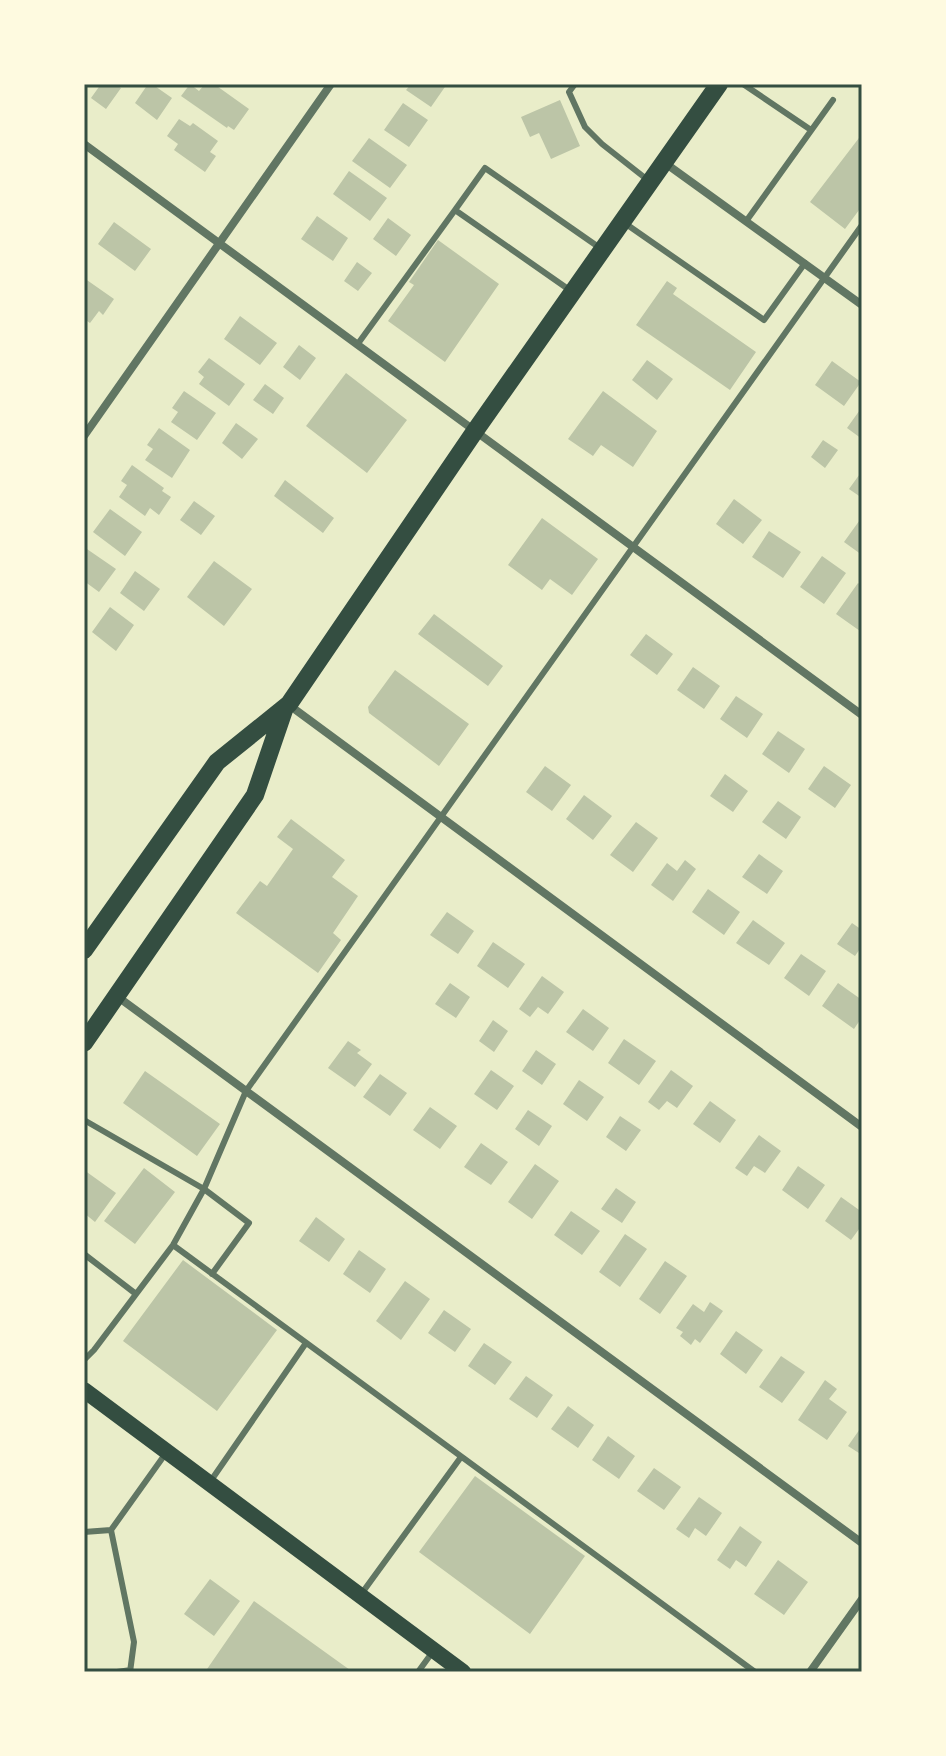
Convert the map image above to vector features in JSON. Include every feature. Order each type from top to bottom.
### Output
[{"type":"main road","points":[[84,1043],[255,795],[286,707],[718,84]]},
{"type":"main road","points":[[84,950],[217,762],[286,707]]},
{"type":"main road","points":[[84,1390],[463,1672]]},
{"type":"street","points":[[84,436],[331,84]]},
{"type":"street","points":[[84,144],[862,715]]},
{"type":"street","points":[[664,162],[862,305]]},
{"type":"street","points":[[286,707],[441,816],[862,1127]]},
{"type":"street","points":[[116,996],[862,1543]]},
{"type":"street","points":[[810,1672],[862,1599]]},
{"type":"lane","points":[[575,84],[569,92],[585,127],[650,182]]},
{"type":"lane","points":[[743,84],[811,130]]},
{"type":"lane","points":[[747,220],[833,100]]},
{"type":"lane","points":[[357,345],[485,168],[602,251]]},
{"type":"lane","points":[[455,210],[573,293]]},
{"type":"lane","points":[[623,222],[764,320],[805,263]]},
{"type":"lane","points":[[84,1360],[173,1245],[204,1189],[246,1091],[862,225]]},
{"type":"lane","points":[[84,1120],[204,1189],[249,1223],[212,1274]]},
{"type":"lane","points":[[173,1245],[755,1672]]},
{"type":"lane","points":[[84,1254],[136,1294]]},
{"type":"lane","points":[[208,1485],[306,1343]]},
{"type":"lane","points":[[117,1672],[130,1671],[134,1642],[111,1530],[166,1453]]},
{"type":"lane","points":[[360,1596],[461,1457]]},
{"type":"lane","points":[[84,1532],[111,1530]]},
{"type":"lane","points":[[418,1672],[434,1650]]},
{"type":"building","points":[[101,84],[115,84],[121,88],[106,109],[91,98]]},
{"type":"building","points":[[148,84],[172,98],[157,120],[135,103]]},
{"type":"building","points":[[190,84],[199,91],[205,84],[214,84],[249,109],[234,130],[227,128],[181,96]]},
{"type":"building","points":[[411,84],[447,84],[431,107],[406,90]]},
{"type":"building","points":[[560,100],[580,146],[551,159],[539,133],[530,137],[521,117]]},
{"type":"building","points":[[403,103],[428,120],[409,147],[384,130]]},
{"type":"building","points":[[179,119],[190,126],[193,123],[218,141],[210,152],[216,156],[205,172],[174,150],[178,144],[167,136]]},
{"type":"building","points":[[862,134],[862,206],[845,229],[810,202]]},
{"type":"building","points":[[369,138],[407,165],[390,188],[352,161]]},
{"type":"building","points":[[349,171],[387,198],[370,221],[333,194]]},
{"type":"building","points":[[317,216],[348,238],[333,261],[301,239]]},
{"type":"building","points":[[388,218],[411,235],[396,256],[373,239]]},
{"type":"building","points":[[114,222],[151,249],[135,271],[98,244]]},
{"type":"building","points":[[438,240],[499,284],[445,362],[388,321],[414,285],[409,282]]},
{"type":"building","points":[[357,262],[372,273],[358,291],[344,281]]},
{"type":"building","points":[[84,278],[114,299],[103,315],[99,311],[90,323],[84,319]]},
{"type":"building","points":[[667,281],[677,288],[673,294],[756,352],[730,390],[636,325]]},
{"type":"building","points":[[240,316],[277,343],[260,365],[224,339]]},
{"type":"building","points":[[299,345],[316,358],[300,380],[283,367]]},
{"type":"building","points":[[209,358],[245,384],[229,406],[199,384],[204,377],[198,372]]},
{"type":"building","points":[[647,360],[673,379],[657,400],[632,380]]},
{"type":"building","points":[[832,361],[861,382],[844,406],[815,385]]},
{"type":"building","points":[[346,373],[407,420],[367,473],[306,426]]},
{"type":"building","points":[[265,384],[284,398],[273,414],[253,400]]},
{"type":"building","points":[[184,391],[216,413],[197,440],[171,422],[178,412],[172,408]]},
{"type":"building","points":[[603,391],[657,431],[633,467],[601,445],[593,456],[568,439]]},
{"type":"building","points":[[862,407],[862,439],[847,428]]},
{"type":"building","points":[[236,423],[258,439],[242,459],[222,443]]},
{"type":"building","points":[[159,428],[190,450],[172,478],[145,460],[153,449],[147,445]]},
{"type":"building","points":[[823,440],[838,450],[825,468],[811,457]]},
{"type":"building","points":[[132,465],[164,488],[162,491],[171,497],[159,515],[150,508],[145,516],[119,497],[127,485],[121,481]]},
{"type":"building","points":[[862,471],[862,498],[849,489]]},
{"type":"building","points":[[285,480],[334,518],[323,533],[274,496]]},
{"type":"building","points":[[734,499],[762,520],[743,544],[716,524]]},
{"type":"building","points":[[194,501],[215,516],[201,535],[180,520]]},
{"type":"building","points":[[110,509],[142,532],[125,556],[93,532]]},
{"type":"building","points":[[862,517],[862,555],[844,542]]},
{"type":"building","points":[[542,518],[598,559],[572,595],[550,579],[542,590],[508,565]]},
{"type":"building","points":[[769,531],[801,552],[783,578],[752,557]]},
{"type":"building","points":[[84,547],[116,569],[99,592],[84,581]]},
{"type":"building","points":[[822,556],[846,573],[824,604],[800,587]]},
{"type":"building","points":[[214,561],[252,589],[224,626],[187,597]]},
{"type":"building","points":[[135,571],[160,589],[144,611],[120,593]]},
{"type":"building","points":[[858,583],[862,586],[860,631],[836,614]]},
{"type":"building","points":[[110,607],[134,625],[116,651],[92,632]]},
{"type":"building","points":[[434,614],[503,666],[488,686],[418,634]]},
{"type":"building","points":[[646,634],[673,654],[657,675],[630,655]]},
{"type":"building","points":[[693,667],[720,686],[704,709],[677,690]]},
{"type":"building","points":[[395,670],[469,724],[439,766],[369,713],[368,707]]},
{"type":"building","points":[[736,696],[763,714],[747,738],[720,719]]},
{"type":"building","points":[[778,731],[805,749],[789,773],[762,754]]},
{"type":"building","points":[[545,766],[571,785],[552,811],[526,792]]},
{"type":"building","points":[[824,766],[851,785],[835,808],[808,789]]},
{"type":"building","points":[[725,774],[748,791],[733,812],[710,796]]},
{"type":"building","points":[[584,795],[612,816],[593,840],[566,819]]},
{"type":"building","points":[[778,801],[801,817],[786,839],[762,822]]},
{"type":"building","points":[[291,819],[345,860],[332,877],[358,896],[333,933],[341,940],[318,973],[236,913],[260,881],[267,886],[293,849],[277,837]]},
{"type":"building","points":[[636,822],[658,838],[633,872],[610,855]]},
{"type":"building","points":[[759,854],[783,871],[767,894],[742,877]]},
{"type":"building","points":[[685,860],[696,869],[673,901],[651,885],[667,863],[677,871]]},
{"type":"building","points":[[708,889],[740,912],[724,935],[692,912]]},
{"type":"building","points":[[447,912],[474,931],[458,954],[430,935]]},
{"type":"building","points":[[753,920],[785,943],[769,965],[736,943]]},
{"type":"building","points":[[852,923],[862,930],[862,946],[855,956],[837,944]]},
{"type":"building","points":[[493,942],[525,964],[508,988],[477,966]]},
{"type":"building","points":[[801,954],[826,971],[809,996],[784,978]]},
{"type":"building","points":[[542,976],[564,992],[548,1014],[538,1007],[530,1017],[519,1009]]},
{"type":"building","points":[[450,983],[470,997],[456,1018],[435,1004]]},
{"type":"building","points":[[838,983],[862,1000],[862,1017],[854,1029],[822,1006]]},
{"type":"building","points":[[583,1009],[609,1028],[593,1051],[566,1032]]},
{"type":"building","points":[[493,1020],[508,1031],[494,1052],[479,1041]]},
{"type":"building","points":[[624,1039],[656,1061],[639,1085],[608,1063]]},
{"type":"building","points":[[348,1041],[361,1050],[357,1053],[372,1064],[355,1087],[328,1068]]},
{"type":"building","points":[[536,1050],[556,1064],[542,1085],[522,1071]]},
{"type":"building","points":[[491,1070],[514,1086],[497,1110],[474,1094]]},
{"type":"building","points":[[671,1070],[693,1086],[677,1108],[667,1101],[659,1110],[648,1102]]},
{"type":"building","points":[[145,1071],[220,1124],[197,1156],[123,1103]]},
{"type":"building","points":[[380,1074],[407,1093],[390,1116],[363,1097]]},
{"type":"building","points":[[579,1080],[604,1097],[587,1121],[563,1104]]},
{"type":"building","points":[[710,1101],[736,1120],[720,1143],[693,1124]]},
{"type":"building","points":[[430,1107],[457,1126],[440,1149],[413,1130]]},
{"type":"building","points":[[528,1110],[552,1126],[539,1146],[515,1129]]},
{"type":"building","points":[[620,1116],[641,1130],[626,1151],[606,1137]]},
{"type":"building","points":[[759,1135],[781,1151],[765,1173],[754,1166],[747,1176],[735,1168]]},
{"type":"building","points":[[481,1143],[508,1162],[491,1185],[464,1167]]},
{"type":"building","points":[[535,1164],[559,1181],[532,1219],[508,1202]]},
{"type":"building","points":[[798,1166],[825,1185],[808,1209],[782,1190]]},
{"type":"building","points":[[144,1168],[175,1192],[135,1244],[104,1221]]},
{"type":"building","points":[[84,1170],[116,1193],[95,1222],[84,1213]]},
{"type":"building","points":[[616,1188],[636,1202],[622,1223],[601,1209]]},
{"type":"building","points":[[841,1197],[862,1212],[862,1225],[851,1240],[825,1221]]},
{"type":"building","points":[[571,1211],[600,1231],[582,1255],[554,1235]]},
{"type":"building","points":[[316,1217],[345,1239],[329,1262],[299,1241]]},
{"type":"building","points":[[625,1234],[647,1249],[620,1287],[599,1272]]},
{"type":"building","points":[[359,1250],[386,1269],[370,1293],[343,1274]]},
{"type":"building","points":[[183,1260],[277,1330],[217,1411],[123,1341]]},
{"type":"building","points":[[665,1261],[687,1276],[660,1314],[639,1299]]},
{"type":"building","points":[[405,1281],[430,1299],[401,1340],[376,1321]]},
{"type":"building","points":[[710,1302],[723,1311],[700,1343],[695,1339],[691,1345],[680,1336],[683,1332],[676,1328],[693,1304],[704,1312]]},
{"type":"building","points":[[444,1310],[471,1329],[455,1352],[428,1333]]},
{"type":"building","points":[[736,1331],[763,1350],[746,1374],[720,1354]]},
{"type":"building","points":[[484,1343],[512,1362],[495,1385],[468,1366]]},
{"type":"building","points":[[781,1356],[805,1372],[782,1403],[759,1387]]},
{"type":"building","points":[[526,1376],[553,1395],[537,1418],[509,1399]]},
{"type":"building","points":[[825,1380],[837,1389],[829,1399],[847,1412],[827,1440],[798,1420]]},
{"type":"building","points":[[568,1406],[594,1425],[578,1448],[551,1429]]},
{"type":"building","points":[[862,1426],[862,1455],[848,1446]]},
{"type":"building","points":[[608,1436],[635,1456],[619,1479],[592,1460]]},
{"type":"building","points":[[654,1468],[681,1487],[664,1510],[637,1491]]},
{"type":"building","points":[[475,1476],[585,1556],[530,1634],[419,1552]]},
{"type":"building","points":[[699,1497],[722,1513],[706,1536],[695,1528],[689,1538],[676,1529]]},
{"type":"building","points":[[740,1526],[762,1542],[746,1567],[736,1560],[730,1569],[717,1560]]},
{"type":"building","points":[[778,1560],[808,1582],[784,1615],[754,1594]]},
{"type":"building","points":[[210,1579],[240,1601],[214,1636],[184,1614]]},
{"type":"building","points":[[254,1601],[343,1665],[353,1672],[205,1672]]}]
